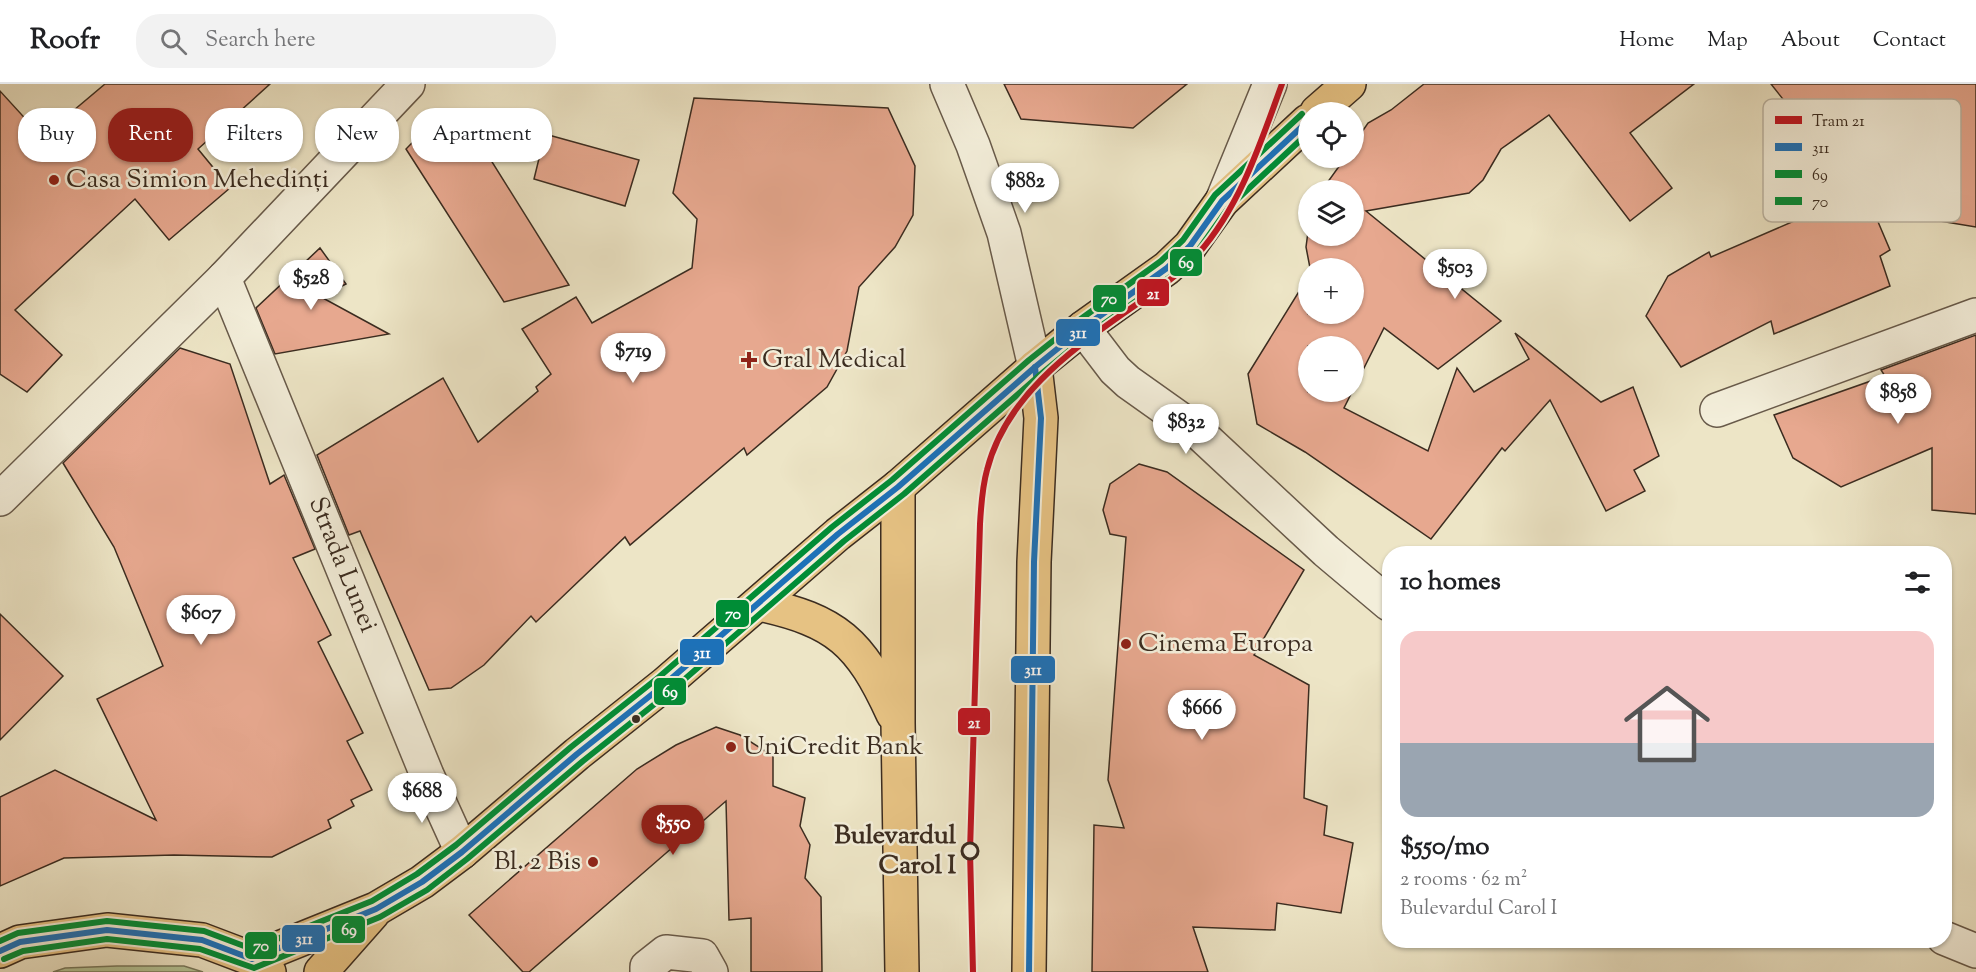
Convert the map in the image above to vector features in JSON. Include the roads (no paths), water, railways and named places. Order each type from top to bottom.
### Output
[{"type":"main road","points":[[1328,102],[1349,84]]},
{"type":"main road","points":[[0,951],[20,942],[107,930],[202,940],[261,965],[376,909],[422,882],[462,852],[577,754],[665,684],[838,534],[898,487],[1035,367],[1083,328],[1167,268],[1190,246],[1222,201],[1298,130]]},
{"type":"main road","points":[[1029,972],[1034,562],[1041,418],[1035,367]]},
{"type":"main road","points":[[898,487],[898,723],[902,972]]},
{"type":"main road","points":[[759,604],[809,617],[852,644],[879,682],[898,723]]},
{"type":"main road","points":[[321,972],[376,909]]},
{"type":"street","points":[[0,499],[224,278],[408,84]]},
{"type":"street","points":[[947,84],[974,145],[997,211],[1012,264],[1035,367]]},
{"type":"street","points":[[1222,201],[1270,84]]},
{"type":"street","name":"Strada Lunei","points":[[224,278],[428,775],[462,852]]},
{"type":"street","points":[[1717,410],[1976,315]]},
{"type":"street","points":[[1083,328],[1115,370],[1128,382],[1197,431],[1326,551],[1382,598]]},
{"type":"street","points":[[1952,941],[1976,951]]},
{"type":"street","points":[[646,972],[647,967],[666,952],[702,956],[711,972]]},
{"type":"tram line","name":"21","points":[[973,972],[970,851],[980,524],[987,470],[1008,421],[1041,380],[1081,344],[1172,278],[1198,254],[1213,235],[1248,173],[1282,84]]},
{"type":"place","name":"Casa Simion Mehedinți","points":[[54,180]]},
{"type":"place","name":"Gral Medical","points":[[749,360]]},
{"type":"place","name":"Cinema Europa","points":[[1126,644]]},
{"type":"place","name":"UniCredit Bank","points":[[731,747]]},
{"type":"place","name":"Bulevardul Carol I","points":[[970,851]]},
{"type":"place","name":"Bl. 2 Bis","points":[[593,862]]}]
